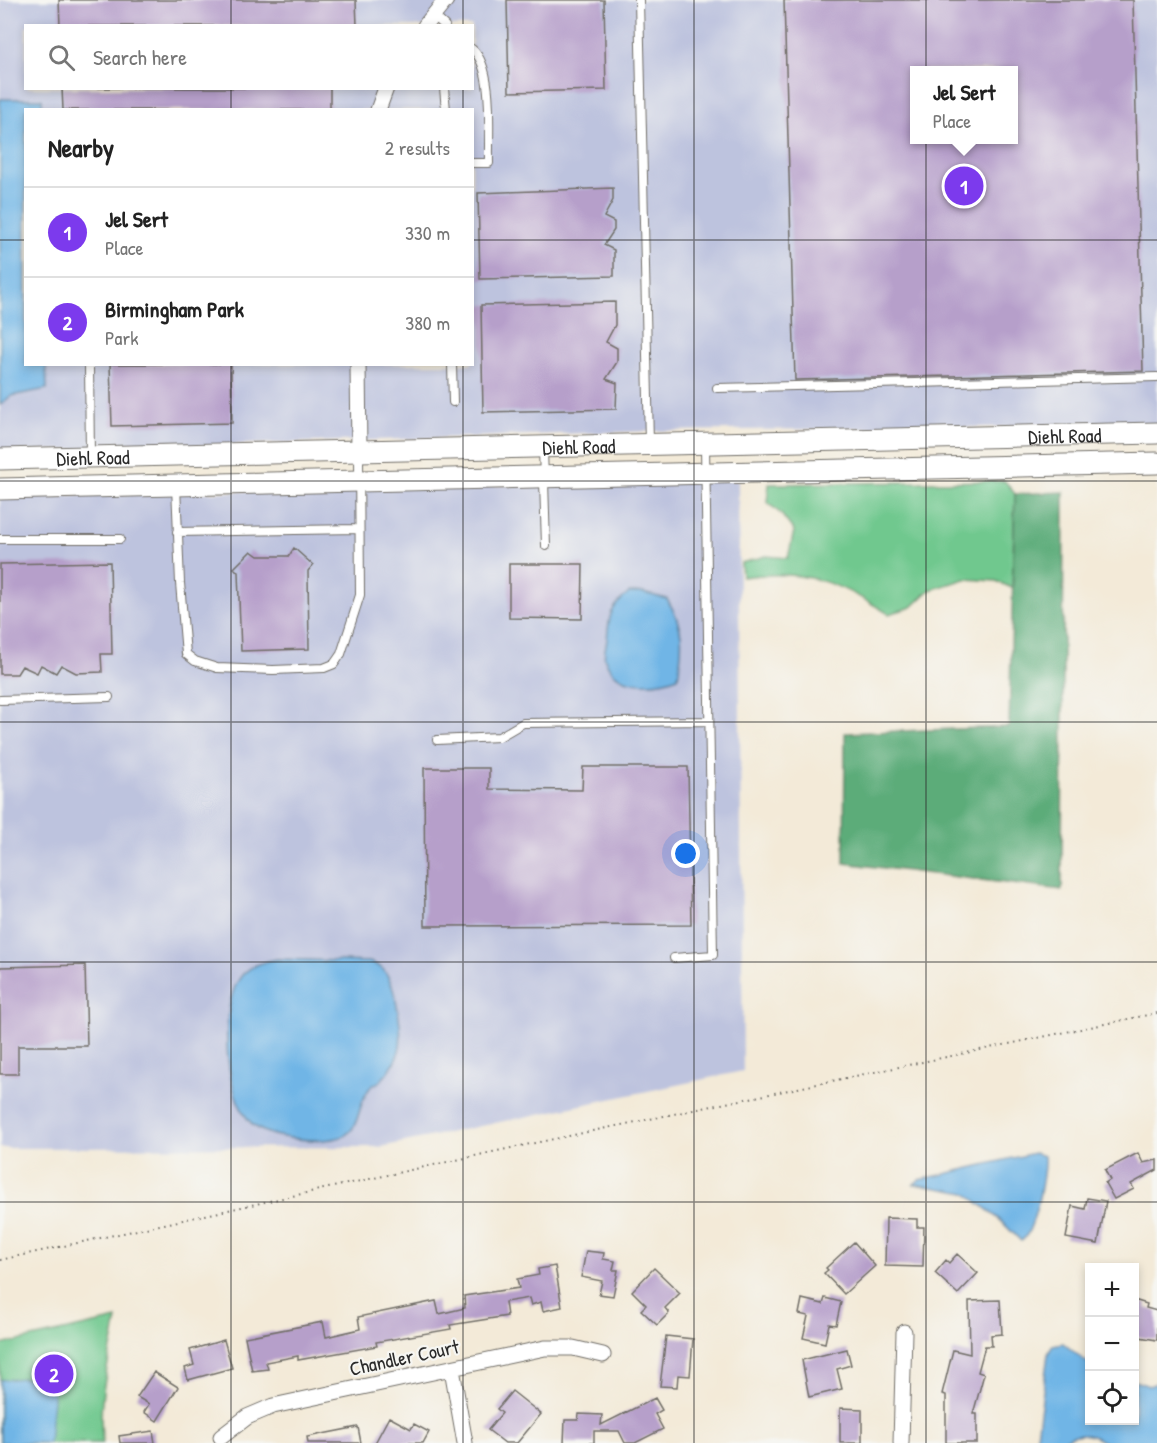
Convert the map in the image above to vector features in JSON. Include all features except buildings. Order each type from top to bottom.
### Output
[{"type":"street","points":[[379,108],[385,90]]},
{"type":"street","points":[[358,366],[359,451]]},
{"type":"street","name":"Diehl Road","points":[[0,459],[1157,433]]},
{"type":"street","name":"Diehl Road","points":[[0,489],[1157,463]]},
{"type":"street","points":[[902,1443],[904,1332]]},
{"type":"street","name":"Chandler Court","points":[[222,1437],[247,1416],[267,1408],[559,1347],[603,1355]]},
{"type":"street","points":[[452,1369],[465,1443]]},
{"type":"lane","points":[[639,0],[649,444]]},
{"type":"lane","points":[[435,10],[444,24]]},
{"type":"lane","points":[[474,51],[478,54],[486,72],[489,163],[474,163]]},
{"type":"lane","points":[[444,90],[446,108]]},
{"type":"lane","points":[[89,366],[90,458]]},
{"type":"lane","points":[[452,366],[453,402]]},
{"type":"lane","points":[[717,387],[1157,377]]},
{"type":"lane","points":[[674,958],[713,955],[705,443]]},
{"type":"lane","points":[[543,447],[546,546]]},
{"type":"lane","points":[[176,484],[177,532],[186,654],[195,661],[217,668],[273,670],[324,668],[334,664],[341,654],[360,595],[359,451]]},
{"type":"lane","points":[[177,532],[359,529]]},
{"type":"lane","points":[[0,539],[120,539]]},
{"type":"lane","points":[[0,700],[109,697]]},
{"type":"lane","points":[[437,740],[499,737],[523,723],[708,722]]},
{"type":"path","points":[[0,1260],[511,1148],[1157,1013]]},
{"type":"shaded area","points":[[0,0],[1157,0],[1157,425],[656,431],[0,452]]},
{"type":"shaded area","points":[[738,480],[743,1071],[381,1147],[0,1148],[0,497]]},
{"type":"green space","points":[[1005,481],[1015,494],[1012,588],[996,581],[965,579],[930,590],[912,607],[889,614],[852,593],[819,580],[785,575],[742,577],[741,563],[766,556],[788,558],[794,531],[781,514],[767,502],[769,484]]},
{"type":"green space","points":[[1064,492],[1062,890],[844,863],[845,733],[1009,727],[1015,494]]},
{"type":"green space","points":[[117,1319],[101,1412],[103,1443],[0,1443],[0,1345]]},
{"type":"water","points":[[0,99],[42,99],[42,108],[24,108],[24,366],[46,366],[47,389],[11,396],[0,405]]},
{"type":"water","points":[[629,593],[643,593],[667,599],[673,609],[681,637],[678,677],[658,682],[636,683],[617,676],[610,669],[604,655],[611,614],[617,604]]},
{"type":"water","points":[[277,959],[369,962],[384,970],[394,991],[400,1026],[398,1054],[386,1075],[369,1089],[352,1130],[336,1139],[298,1139],[266,1132],[247,1118],[238,1100],[231,1078],[228,1054],[229,1006],[235,987],[244,973],[259,964]]},
{"type":"water","points":[[1034,1153],[1044,1156],[1043,1174],[1035,1215],[1026,1236],[1021,1241],[1000,1220],[966,1193],[914,1184],[919,1180]]},
{"type":"water","points":[[1063,1343],[1085,1361],[1085,1425],[1139,1425],[1139,1382],[1149,1386],[1157,1383],[1157,1443],[1106,1443],[1092,1436],[1081,1434],[1059,1443],[1036,1443],[1048,1354],[1053,1345]]},
{"type":"water","points":[[23,1378],[45,1381],[54,1388],[49,1443],[0,1443],[0,1380]]},
{"type":"place","name":"Jel Sert","points":[[964,186]]},
{"type":"place","name":"Birmingham Park","points":[[54,1374]]}]
